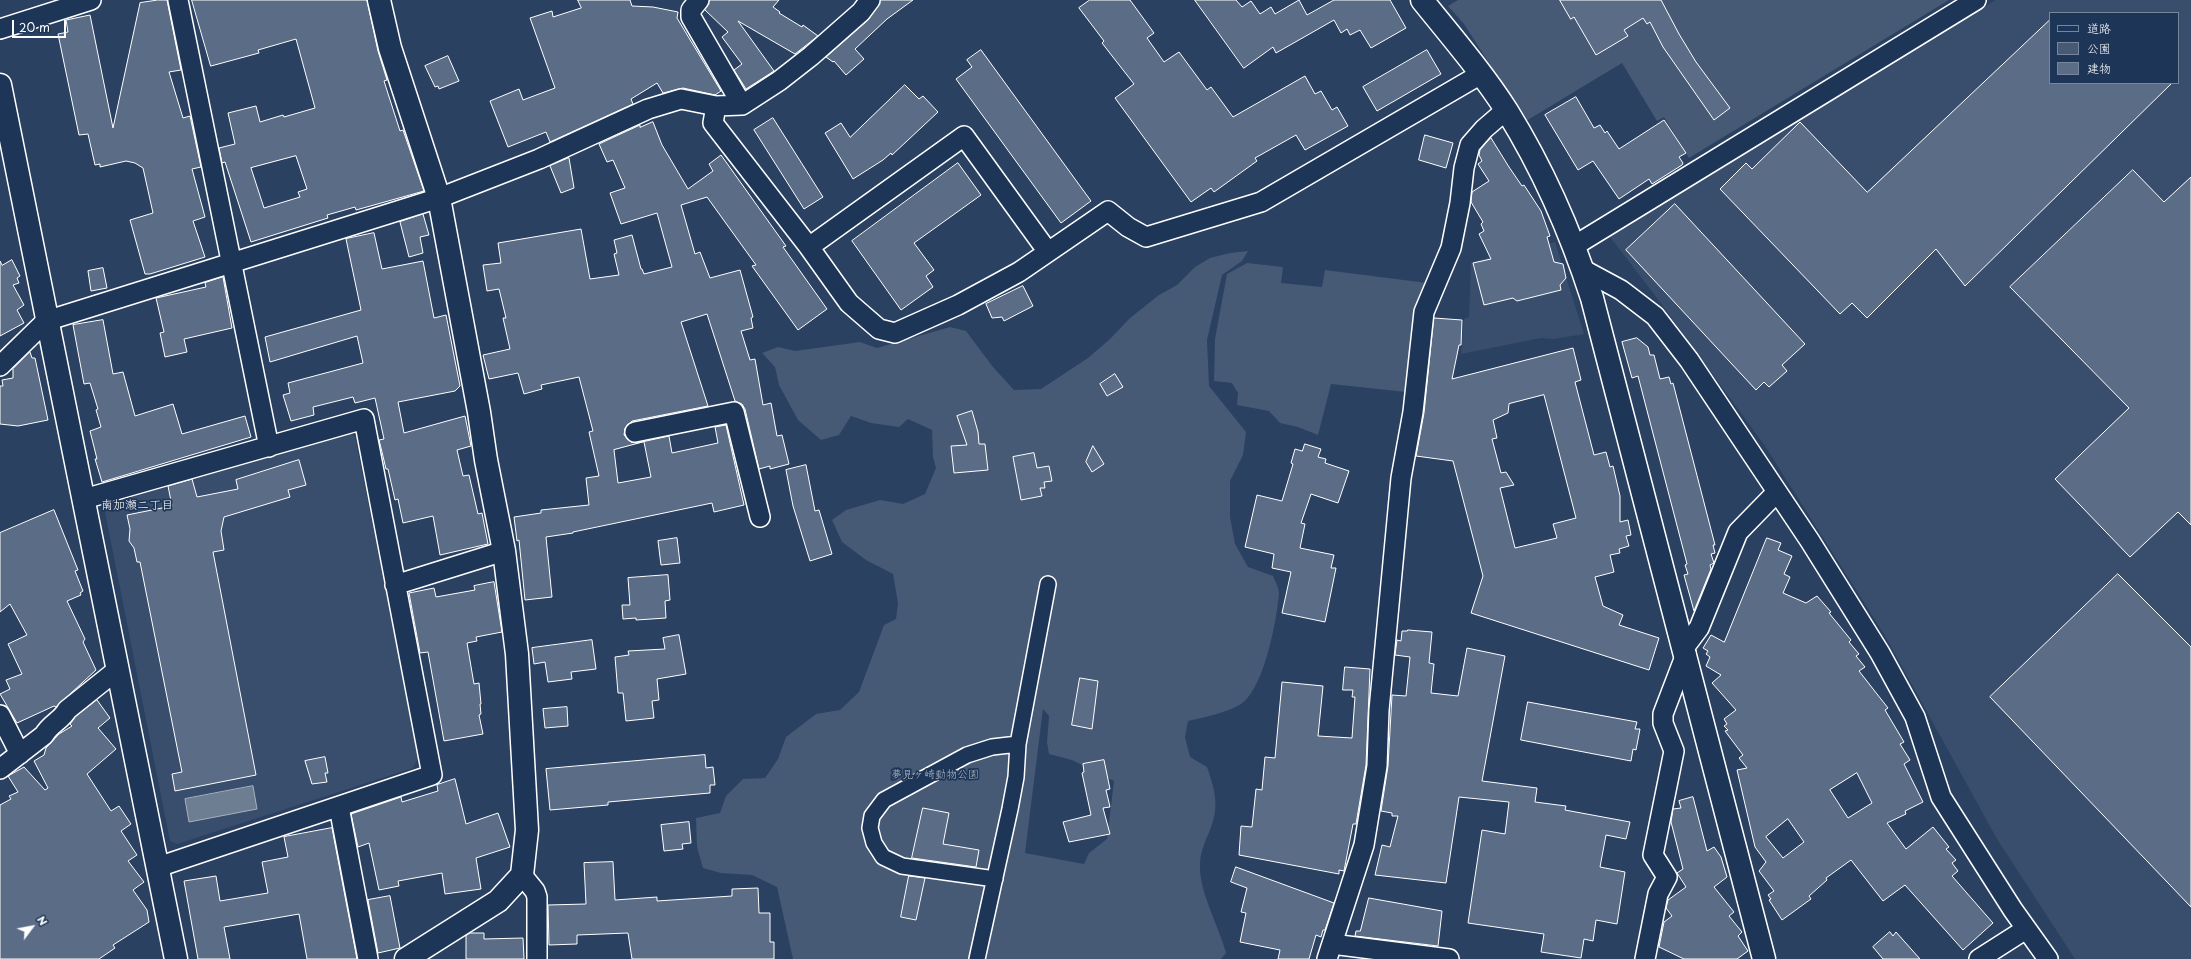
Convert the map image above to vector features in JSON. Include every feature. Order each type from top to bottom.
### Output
[{"type":"street","points":[[0,29],[91,0]]},
{"type":"street","points":[[178,0],[269,447]]},
{"type":"street","points":[[379,0],[390,48],[439,198],[479,412],[486,460],[504,551],[521,713],[527,830],[522,875],[498,901],[406,959]]},
{"type":"street","points":[[699,0],[691,10],[691,17],[742,105]]},
{"type":"street","points":[[0,366],[46,320],[439,198],[539,159],[648,109],[681,99],[716,106],[742,105],[779,81],[812,56],[861,12],[870,0]]},
{"type":"street","points":[[1422,0],[1481,74],[1506,110],[1532,153],[1574,246],[1592,298],[1764,959]]},
{"type":"street","points":[[1574,246],[1976,0]]},
{"type":"street","points":[[716,106],[713,124],[808,247],[849,303],[879,329],[895,333],[958,305],[1019,272],[1108,211],[1128,227],[1146,237],[1261,202],[1481,74]]},
{"type":"street","points":[[0,85],[46,320],[84,499],[176,959]]},
{"type":"street","points":[[1450,959],[1329,952],[1364,845],[1376,766],[1379,710],[1401,478],[1412,412],[1424,312],[1451,248],[1460,203],[1464,168],[1470,145],[1484,129],[1506,110]]},
{"type":"street","points":[[808,247],[964,136],[1048,252]]},
{"type":"street","points":[[1582,269],[1621,290],[1655,316],[1689,360],[1810,541],[1880,653],[1915,717],[1942,797],[2026,929],[2048,959]]},
{"type":"street","points":[[635,432],[734,412],[760,517]]},
{"type":"street","points":[[84,499],[364,419],[432,775],[158,866]]},
{"type":"street","points":[[1645,959],[1658,894],[1667,877],[1653,855],[1674,752],[1663,723],[1663,714],[1685,651],[1699,628],[1738,532],[1777,492]]},
{"type":"street","points":[[395,585],[504,551]]},
{"type":"street","points":[[977,959],[1015,784],[1018,744],[1048,584]]},
{"type":"street","points":[[0,769],[20,754],[64,716],[67,710],[117,670]]},
{"type":"street","points":[[0,715],[20,754]]},
{"type":"street","points":[[994,879],[902,866],[893,863],[883,857],[874,843],[870,828],[872,816],[884,800],[967,755],[992,747],[1018,744]]},
{"type":"street","points":[[339,807],[368,959]]},
{"type":"street","points":[[522,875],[535,891],[537,897],[536,959]]},
{"type":"street","points":[[1979,959],[2026,929]]},
{"type":"shaded area","points":[[1996,0],[2191,0],[2191,959],[2075,959],[1997,839],[1884,634],[1765,446],[1654,294],[1606,232]]},
{"type":"shaded area","points":[[1555,242],[1584,334],[1554,339],[1541,338],[1461,354],[1464,319],[1469,317],[1471,262]]},
{"type":"shaded area","points":[[349,431],[355,437],[419,757],[413,768],[177,844],[170,841],[105,512],[112,503]]},
{"type":"shaded area","points":[[253,786],[257,809],[189,822],[185,799]]},
{"type":"green space","points":[[1458,0],[1949,0],[1689,158],[1664,117],[1657,121],[1622,63],[1526,121],[1464,24],[1448,6]]},
{"type":"green space","name":"夢見ヶ崎動物公園","points":[[1248,251],[1242,261],[1222,275],[1207,340],[1209,386],[1246,432],[1243,455],[1230,481],[1230,517],[1235,544],[1248,567],[1273,576],[1279,593],[1268,653],[1263,669],[1249,696],[1241,704],[1229,710],[1188,721],[1185,737],[1190,757],[1207,767],[1214,793],[1215,814],[1201,853],[1200,865],[1206,898],[1226,953],[1221,959],[793,959],[777,887],[752,875],[721,873],[703,868],[697,847],[696,818],[720,813],[726,796],[743,779],[765,778],[778,759],[786,737],[816,714],[840,710],[859,692],[884,625],[896,619],[898,603],[893,574],[866,560],[842,542],[832,520],[846,510],[880,500],[903,504],[925,494],[936,468],[933,457],[932,430],[908,419],[899,427],[871,423],[851,416],[839,435],[821,440],[798,420],[779,385],[775,367],[762,353],[778,347],[795,351],[860,342],[877,348],[950,327],[966,331],[993,367],[1014,390],[1041,389],[1088,358],[1110,339],[1130,318],[1159,295],[1177,285],[1195,267],[1210,258],[1230,253]],"holes":[[[1043,709],[1049,716],[1047,742],[1049,754],[1072,760],[1114,781],[1107,839],[1089,853],[1084,864],[1025,853]]]},
{"type":"green space","points":[[1247,263],[1283,267],[1281,283],[1322,287],[1325,270],[1427,283],[1416,306],[1406,392],[1331,384],[1318,435],[1298,427],[1280,423],[1269,411],[1237,405],[1238,393],[1232,383],[1214,381],[1215,339],[1227,274]]},
{"type":"building","points":[[167,0],[181,70],[169,72],[183,118],[190,116],[201,167],[192,169],[205,217],[193,221],[205,257],[150,274],[145,274],[130,220],[153,213],[143,168],[135,163],[126,161],[100,167],[100,164],[95,165],[88,134],[79,135],[58,34],[68,32],[66,20],[90,15],[113,128],[140,3]]},
{"type":"building","points":[[192,0],[367,0],[378,51],[387,80],[384,81],[400,131],[403,130],[424,191],[356,210],[355,207],[327,215],[328,218],[251,242],[225,162],[222,163],[219,148],[235,144],[228,113],[256,106],[260,122],[315,108],[296,39],[258,50],[259,53],[211,66]],"holes":[[[296,156],[307,189],[298,192],[300,197],[264,208],[251,168]]]},
{"type":"building","points":[[578,0],[630,0],[632,6],[653,7],[678,12],[677,18],[721,91],[715,95],[683,88],[663,93],[657,83],[631,99],[633,104],[550,142],[546,132],[508,147],[490,101],[519,89],[523,100],[555,88],[530,18],[552,11],[553,17],[581,8]]},
{"type":"building","points":[[710,0],[779,0],[773,7],[780,12],[779,13],[802,27],[803,25],[818,36],[795,54],[738,21],[774,71],[746,89],[734,70],[742,64],[722,37],[728,32],[705,10]]},
{"type":"building","points":[[881,0],[913,0],[887,19],[855,49],[864,59],[846,75],[834,61],[833,62],[826,57],[868,20]]},
{"type":"building","points":[[1090,0],[1130,0],[1154,33],[1147,38],[1164,62],[1179,52],[1207,90],[1211,87],[1233,117],[1305,76],[1315,94],[1321,91],[1332,110],[1337,107],[1348,126],[1305,150],[1296,135],[1255,158],[1257,161],[1214,192],[1211,188],[1191,202],[1115,98],[1134,84],[1102,43],[1104,41],[1079,8]]},
{"type":"building","points":[[1195,0],[1236,0],[1242,7],[1251,1],[1260,14],[1271,7],[1275,14],[1299,0],[1307,15],[1334,0],[1390,0],[1406,28],[1371,48],[1360,30],[1350,35],[1347,29],[1341,33],[1334,20],[1276,53],[1273,47],[1244,68]]},
{"type":"building","points":[[1560,0],[1661,0],[1696,62],[1730,108],[1714,120],[1663,47],[1650,22],[1647,24],[1643,18],[1624,30],[1628,36],[1596,55],[1574,17],[1571,19]]},
{"type":"building","points":[[2049,21],[2049,84],[2171,84],[1965,286],[1936,249],[1867,318],[1852,303],[1840,314],[1720,189],[1746,163],[1752,169],[1800,122],[1867,192]]},
{"type":"building","points":[[981,50],[1091,201],[1061,223],[956,79],[972,67],[967,60]]},
{"type":"building","points":[[1427,50],[1441,74],[1377,111],[1363,87]]},
{"type":"building","points":[[448,56],[459,81],[439,89],[438,86],[435,87],[425,66]]},
{"type":"building","points":[[905,85],[919,99],[923,96],[938,112],[892,155],[891,153],[883,160],[853,179],[825,133],[841,123],[850,137]]},
{"type":"building","points":[[1576,97],[1594,128],[1600,125],[1605,133],[1607,131],[1619,149],[1664,120],[1686,153],[1679,157],[1683,163],[1682,165],[1652,184],[1649,179],[1619,199],[1593,161],[1578,170],[1545,115]]},
{"type":"building","points":[[773,118],[823,197],[804,209],[754,130]]},
{"type":"building","points":[[653,122],[662,145],[688,189],[713,171],[709,164],[721,155],[786,246],[783,247],[827,309],[798,330],[752,266],[756,265],[707,197],[681,205],[695,254],[700,252],[710,278],[740,270],[753,317],[751,318],[753,328],[741,331],[750,360],[755,359],[763,405],[771,403],[777,436],[782,435],[789,464],[770,469],[770,466],[759,469],[745,409],[742,404],[735,401],[707,314],[681,322],[708,406],[632,421],[625,428],[624,435],[631,442],[637,443],[669,436],[672,453],[718,443],[715,427],[726,425],[744,505],[714,512],[712,503],[573,533],[546,537],[552,597],[525,600],[519,540],[517,541],[514,517],[541,513],[541,510],[589,505],[586,478],[599,476],[589,432],[593,431],[579,377],[541,385],[542,389],[524,394],[518,373],[489,379],[483,355],[510,349],[503,318],[506,318],[499,289],[487,291],[483,265],[501,263],[498,243],[581,229],[590,279],[619,275],[614,254],[617,253],[614,240],[632,235],[641,269],[644,274],[672,267],[657,213],[621,224],[610,193],[625,188],[613,160],[607,162],[599,144],[640,125],[640,127]],"holes":[[[644,442],[651,477],[618,483],[614,450]]]},
{"type":"building","points":[[1425,135],[1453,143],[1446,168],[1419,160]]},
{"type":"building","points":[[1491,138],[1522,186],[1524,185],[1541,211],[1550,236],[1547,237],[1554,262],[1563,264],[1566,278],[1560,285],[1561,290],[1517,301],[1513,298],[1484,305],[1473,263],[1491,259],[1479,234],[1484,231],[1481,224],[1483,222],[1471,202],[1472,192],[1489,181],[1478,164],[1482,161],[1479,155],[1480,150]]},
{"type":"building","points":[[569,158],[574,188],[561,193],[550,166]]},
{"type":"building","points":[[958,163],[981,195],[914,243],[934,270],[926,276],[933,287],[901,310],[852,241]]},
{"type":"building","points":[[2133,170],[2164,202],[2191,177],[2191,525],[2178,512],[2130,557],[2055,479],[2129,408],[2010,287]]},
{"type":"building","points":[[1675,204],[1805,344],[1782,365],[1787,371],[1769,387],[1764,382],[1756,390],[1626,250]]},
{"type":"building","points":[[423,214],[429,235],[420,237],[423,253],[409,257],[400,222]]},
{"type":"building","points":[[374,233],[382,269],[423,261],[434,318],[446,315],[460,386],[455,391],[398,402],[404,433],[465,416],[471,446],[457,450],[463,476],[469,475],[478,514],[482,513],[488,544],[440,555],[433,516],[403,523],[398,499],[395,500],[388,469],[386,469],[379,440],[384,439],[375,398],[355,403],[353,397],[313,407],[314,415],[291,421],[283,395],[290,393],[288,383],[363,363],[357,336],[270,362],[265,337],[361,310],[346,239]]},
{"type":"building","points":[[12,260],[20,276],[17,278],[19,283],[13,285],[24,305],[17,310],[24,323],[0,336],[0,261],[2,265]]},
{"type":"building","points":[[103,268],[107,288],[91,291],[88,271]]},
{"type":"building","points":[[223,277],[232,328],[184,339],[187,352],[165,357],[160,333],[164,332],[156,298],[206,287],[205,283]]},
{"type":"building","points":[[1023,286],[1033,306],[1004,321],[1002,317],[992,318],[986,304]]},
{"type":"building","points":[[1434,318],[1462,320],[1461,345],[1459,345],[1452,379],[1573,348],[1581,380],[1575,382],[1594,455],[1606,452],[1610,467],[1613,466],[1620,496],[1620,522],[1628,520],[1631,535],[1626,536],[1629,546],[1619,549],[1620,553],[1610,555],[1614,572],[1595,577],[1603,606],[1623,615],[1619,625],[1659,638],[1649,670],[1471,613],[1483,576],[1453,461],[1416,456],[1424,413]],"holes":[[[1544,395],[1576,518],[1553,524],[1557,538],[1515,548],[1500,488],[1514,485],[1506,472],[1501,473],[1492,439],[1497,438],[1493,420],[1508,413],[1509,404]]]},
{"type":"building","points":[[103,320],[113,374],[123,372],[135,416],[173,404],[182,434],[245,416],[251,437],[102,482],[95,459],[97,459],[90,431],[101,427],[96,410],[98,409],[90,383],[84,384],[73,325]]},
{"type":"building","points":[[1637,338],[1648,347],[1650,355],[1654,355],[1660,379],[1669,377],[1671,384],[1673,383],[1715,545],[1713,545],[1715,553],[1711,554],[1714,563],[1710,565],[1711,569],[1694,611],[1684,575],[1688,574],[1685,565],[1687,564],[1638,376],[1632,378],[1622,342]]},
{"type":"building","points":[[30,352],[32,358],[35,358],[48,420],[18,426],[0,424],[0,386],[3,386],[2,380],[13,378],[13,369]]},
{"type":"building","points":[[1115,374],[1123,387],[1107,396],[1100,384]]},
{"type":"building","points":[[972,411],[978,432],[979,444],[985,444],[988,470],[954,473],[951,446],[967,445],[957,416]]},
{"type":"building","points":[[1305,444],[1321,449],[1318,457],[1326,459],[1325,463],[1349,471],[1338,503],[1311,494],[1301,523],[1305,524],[1300,548],[1334,555],[1331,568],[1336,568],[1325,622],[1282,613],[1291,572],[1272,568],[1274,554],[1245,547],[1257,495],[1282,501],[1293,464],[1291,463],[1295,449],[1302,451]]},
{"type":"building","points":[[1093,446],[1104,464],[1092,472],[1086,462]]},
{"type":"building","points":[[1034,453],[1037,468],[1049,466],[1052,481],[1044,482],[1045,488],[1040,488],[1042,496],[1021,500],[1013,457]]},
{"type":"building","points":[[299,460],[306,485],[288,490],[290,497],[224,517],[221,531],[224,550],[213,552],[256,775],[175,791],[172,774],[182,772],[140,562],[137,562],[134,548],[129,541],[130,529],[127,515],[172,506],[168,486],[192,479],[197,497],[238,489],[236,480]]},
{"type":"building","points":[[806,465],[815,511],[819,510],[832,554],[810,561],[793,506],[786,470]]},
{"type":"building","points":[[54,510],[78,570],[75,571],[83,591],[80,593],[81,595],[67,601],[85,639],[83,642],[96,670],[56,707],[54,706],[17,723],[0,694],[10,689],[6,680],[22,674],[8,644],[27,635],[10,604],[0,612],[0,533]]},
{"type":"building","points":[[677,538],[680,563],[661,565],[658,541]]},
{"type":"building","points":[[1767,538],[1781,543],[1778,550],[1792,556],[1784,574],[1790,577],[1783,593],[1806,603],[1817,596],[1831,612],[1829,613],[1851,640],[1849,642],[1859,654],[1856,656],[1865,667],[1859,671],[1888,708],[1885,710],[1904,742],[1900,744],[1910,760],[1904,764],[1923,802],[1905,811],[1906,814],[1887,823],[1906,849],[1933,827],[1949,847],[1946,849],[1956,860],[1952,863],[1958,871],[1952,876],[1993,923],[1963,950],[1905,885],[1883,901],[1851,860],[1826,878],[1827,880],[1809,896],[1811,899],[1782,920],[1769,900],[1771,899],[1768,895],[1774,891],[1759,871],[1766,862],[1755,847],[1737,770],[1747,768],[1739,758],[1743,755],[1725,731],[1728,730],[1724,726],[1727,724],[1724,719],[1736,710],[1712,683],[1721,675],[1706,666],[1710,657],[1706,654],[1708,651],[1703,648],[1711,635],[1724,642]],"holes":[[[1857,773],[1872,803],[1848,818],[1830,790]],[[1788,819],[1804,842],[1783,858],[1766,837]]]},
{"type":"building","points":[[2118,574],[2191,647],[2191,907],[1990,697]]},
{"type":"building","points":[[668,575],[670,600],[665,601],[666,618],[636,620],[636,618],[623,619],[622,605],[630,605],[628,578]]},
{"type":"building","points":[[494,582],[502,632],[476,637],[477,641],[467,643],[474,684],[479,683],[481,714],[479,715],[483,734],[444,741],[428,652],[420,653],[409,593],[434,588],[436,597],[475,590],[474,586]]},
{"type":"building","points":[[1402,631],[1432,632],[1429,663],[1434,664],[1431,693],[1458,696],[1467,648],[1505,656],[1482,781],[1537,788],[1535,802],[1566,806],[1565,810],[1630,822],[1626,839],[1606,835],[1600,867],[1625,872],[1617,924],[1596,920],[1593,941],[1584,939],[1581,958],[1541,952],[1544,934],[1468,923],[1482,830],[1505,834],[1509,802],[1459,797],[1446,883],[1375,875],[1382,845],[1390,847],[1398,816],[1392,816],[1392,813],[1381,811],[1388,766],[1392,695],[1406,696],[1410,657],[1395,655],[1397,640],[1401,641]]},
{"type":"building","points":[[679,635],[686,674],[657,679],[659,700],[652,701],[654,718],[626,721],[623,693],[618,693],[615,657],[629,655],[628,651],[665,649],[663,638]]},
{"type":"building","points":[[592,640],[596,669],[571,672],[572,679],[548,682],[545,662],[534,664],[532,648]]},
{"type":"building","points":[[1345,667],[1370,669],[1366,765],[1356,824],[1353,824],[1344,871],[1339,870],[1339,874],[1239,855],[1241,826],[1252,827],[1256,789],[1262,790],[1265,757],[1275,758],[1282,682],[1323,686],[1318,736],[1352,738],[1355,697],[1352,697],[1353,690],[1343,690]]},
{"type":"building","points":[[1080,678],[1098,681],[1092,729],[1072,725]]},
{"type":"building","points":[[97,700],[110,718],[98,728],[116,749],[87,774],[111,811],[119,806],[131,824],[121,831],[137,855],[128,861],[144,882],[133,890],[147,910],[149,922],[113,945],[115,948],[99,959],[0,959],[0,805],[11,799],[9,796],[18,792],[8,776],[24,767],[45,790],[48,788],[34,761],[44,755],[46,748],[59,734],[72,726],[70,724],[75,717]]},
{"type":"building","points":[[1528,702],[1637,722],[1635,729],[1640,729],[1636,750],[1633,749],[1631,761],[1521,740]]},
{"type":"building","points":[[567,707],[568,726],[545,728],[543,709]]},
{"type":"building","points":[[705,755],[706,768],[713,767],[715,785],[710,785],[710,793],[608,802],[608,805],[550,810],[546,769]]},
{"type":"building","points":[[325,757],[328,773],[325,773],[327,782],[312,784],[305,761]]},
{"type":"building","points":[[1104,760],[1110,789],[1106,790],[1110,807],[1103,808],[1110,834],[1069,842],[1063,822],[1091,815],[1082,773],[1084,772],[1083,764]]},
{"type":"building","points":[[455,779],[466,824],[498,813],[510,847],[476,858],[481,889],[445,894],[442,873],[398,881],[399,886],[379,890],[369,843],[358,847],[351,814],[401,797],[402,802],[438,791],[437,785]]},
{"type":"building","points":[[1693,797],[1707,851],[1714,847],[1721,857],[1727,877],[1714,887],[1734,912],[1729,916],[1742,932],[1738,936],[1748,951],[1737,959],[1684,959],[1659,947],[1664,922],[1672,916],[1666,908],[1668,900],[1686,887],[1677,873],[1683,869],[1671,822],[1673,809],[1681,808],[1679,801]]},
{"type":"building","points":[[923,808],[949,813],[943,844],[979,850],[976,867],[912,858]]},
{"type":"building","points":[[689,822],[691,843],[682,844],[683,849],[664,851],[661,825]]},
{"type":"building","points":[[332,828],[357,959],[307,959],[299,914],[224,927],[230,959],[198,959],[184,881],[216,876],[220,901],[268,893],[262,862],[288,857],[284,837]]},
{"type":"building","points":[[613,862],[615,900],[657,897],[657,901],[732,896],[732,889],[758,888],[759,913],[770,913],[770,942],[774,942],[774,959],[632,959],[628,933],[577,935],[577,944],[549,945],[548,905],[586,904],[584,863]]},
{"type":"building","points":[[1236,867],[1334,903],[1325,930],[1323,930],[1321,937],[1316,935],[1309,959],[1278,959],[1280,950],[1240,942],[1246,913],[1241,912],[1247,888],[1231,882]]},
{"type":"building","points":[[909,876],[925,878],[916,920],[901,917]]},
{"type":"building","points":[[390,896],[400,948],[378,953],[368,900]]},
{"type":"building","points":[[1369,898],[1442,911],[1438,946],[1355,936],[1356,931],[1360,931]]},
{"type":"building","points":[[1890,932],[1893,936],[1896,932],[1920,959],[1883,959],[1873,947]]},
{"type":"building","points":[[470,933],[484,933],[484,939],[523,938],[524,959],[466,959],[466,936]]},
{"type":"district","name":"南加瀬二丁目","points":[[137,506]]}]
